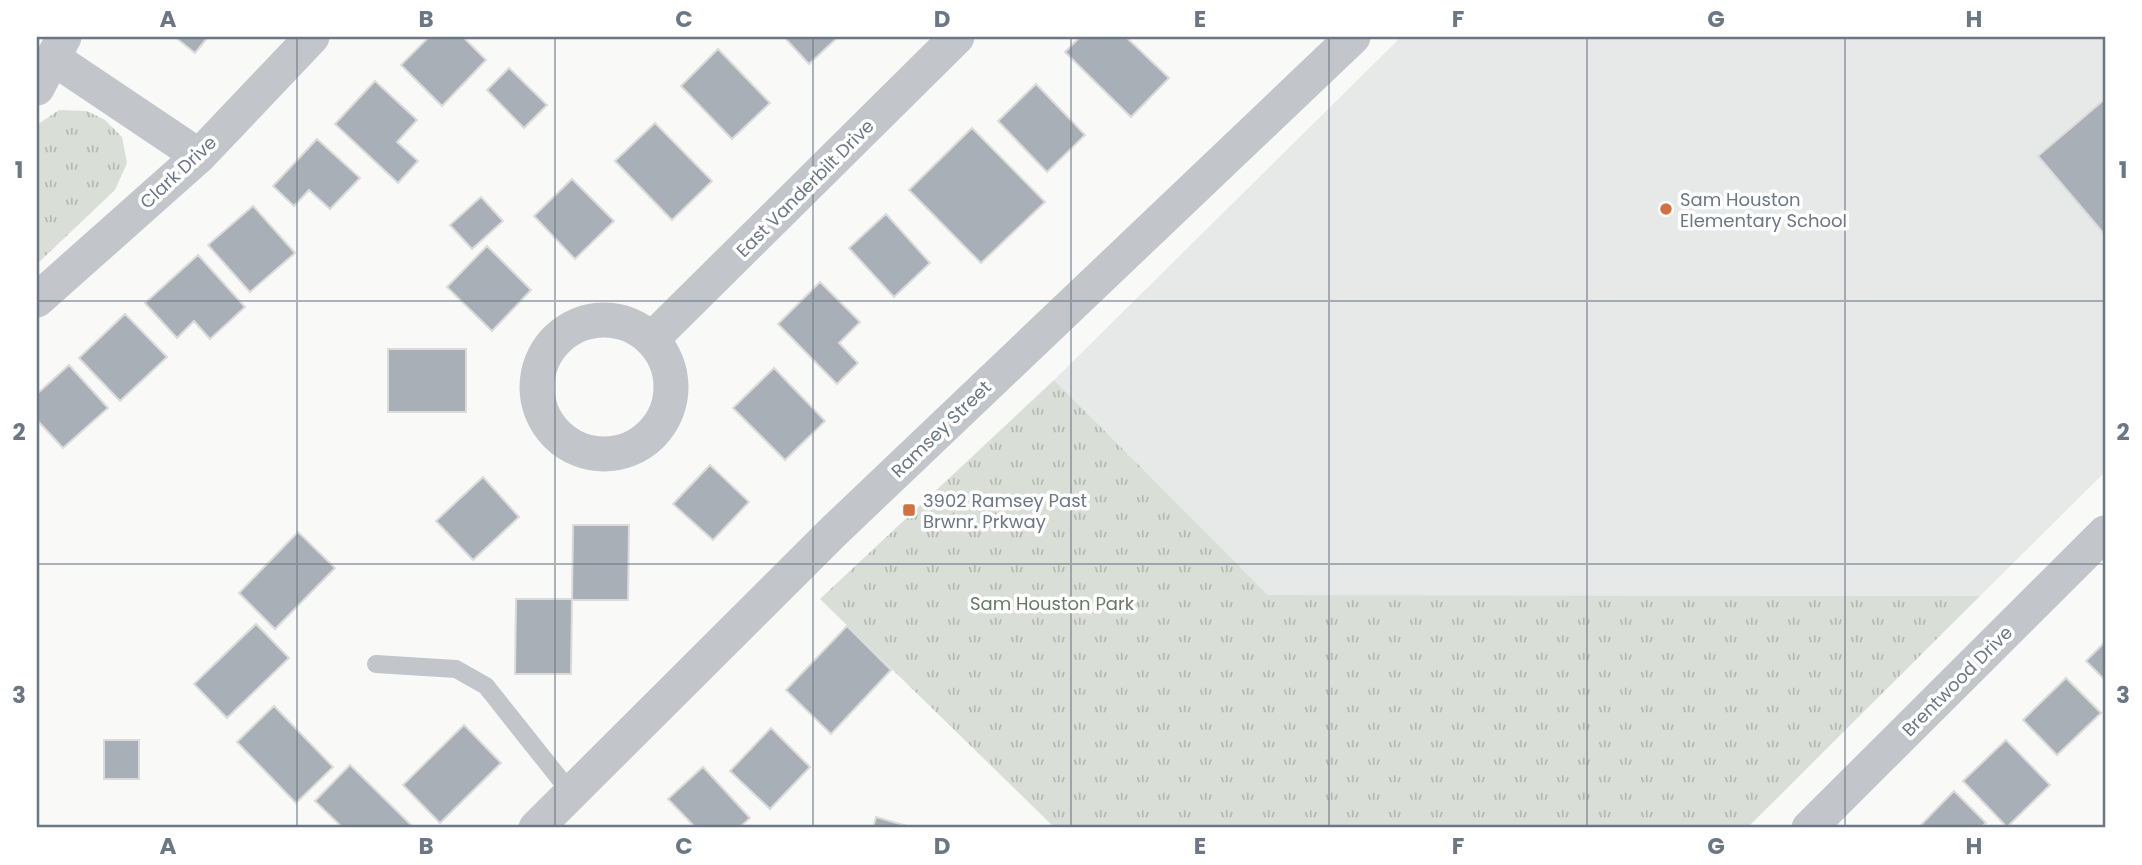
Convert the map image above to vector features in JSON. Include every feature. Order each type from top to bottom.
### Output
[{"type":"street","name":"Clark Drive","points":[[37,300],[199,156],[312,37]]},
{"type":"street","name":"East Vanderbilt Drive","points":[[652,340],[957,37]]},
{"type":"street","name":"Ramsey Street","points":[[536,828],[834,531],[1353,37]]},
{"type":"street","points":[[51,61],[199,156]]},
{"type":"street","name":"Brentwood Drive","points":[[1809,828],[2105,533]]},
{"type":"lane","points":[[376,664],[456,669],[486,686],[571,793]]},
{"type":"shaded area","name":"Sam Houston Elementary School","points":[[1401,37],[2105,37],[2105,472],[1980,596],[1268,595],[1054,380]]},
{"type":"green space","points":[[59,110],[87,111],[105,120],[122,137],[127,163],[115,190],[37,264],[37,125]]},
{"type":"green space","name":"Sam Houston Park","points":[[1054,380],[1268,595],[1980,596],[1747,828],[1055,828],[820,599]]},
{"type":"building","points":[[175,37],[208,37],[195,53]]},
{"type":"building","points":[[429,37],[463,37],[486,60],[442,106],[401,65]]},
{"type":"building","points":[[784,37],[838,37],[809,64]]},
{"type":"building","points":[[1080,37],[1126,37],[1169,78],[1131,117],[1065,52]]},
{"type":"building","points":[[718,49],[770,103],[732,139],[681,86]]},
{"type":"building","points":[[509,68],[547,105],[524,128],[487,90]]},
{"type":"building","points":[[375,81],[417,120],[397,142],[418,161],[398,183],[335,124]]},
{"type":"building","points":[[1036,84],[1085,135],[1047,172],[998,121]]},
{"type":"building","points":[[2105,99],[2105,235],[2038,156]]},
{"type":"building","points":[[655,123],[712,181],[672,220],[615,161]]},
{"type":"building","points":[[972,128],[1045,202],[981,263],[909,190]]},
{"type":"building","points":[[317,139],[360,178],[330,209],[309,190],[294,206],[273,186]]},
{"type":"building","points":[[572,179],[614,221],[575,259],[534,216]]},
{"type":"building","points":[[481,197],[503,221],[472,249],[450,225]]},
{"type":"building","points":[[253,206],[295,253],[250,292],[208,245]]},
{"type":"building","points":[[886,214],[930,263],[894,297],[849,248]]},
{"type":"building","points":[[487,246],[531,290],[492,331],[447,287]]},
{"type":"building","points":[[198,255],[245,307],[210,339],[194,321],[177,338],[145,303]]},
{"type":"building","points":[[820,282],[860,322],[839,343],[858,363],[837,384],[778,324]]},
{"type":"building","points":[[125,314],[167,357],[120,401],[79,358]]},
{"type":"building","points":[[388,349],[466,349],[466,412],[388,412]]},
{"type":"building","points":[[69,365],[108,408],[63,448],[37,420],[37,394]]},
{"type":"building","points":[[774,368],[825,421],[785,460],[733,408]]},
{"type":"building","points":[[710,465],[749,502],[713,540],[673,504]]},
{"type":"building","points":[[483,477],[519,517],[473,560],[436,521]]},
{"type":"building","points":[[573,525],[629,525],[628,600],[572,600]]},
{"type":"building","points":[[298,532],[335,568],[275,629],[239,593]]},
{"type":"building","points":[[516,599],[572,599],[571,674],[515,674]]},
{"type":"building","points":[[256,624],[289,658],[227,718],[194,684]]},
{"type":"building","points":[[847,626],[891,670],[831,734],[786,690]]},
{"type":"building","points":[[2105,642],[2105,680],[2086,661]]},
{"type":"building","points":[[2066,678],[2101,713],[2057,755],[2023,720]]},
{"type":"building","points":[[274,706],[333,767],[296,803],[237,742]]},
{"type":"building","points":[[464,725],[501,763],[440,823],[403,785]]},
{"type":"building","points":[[771,728],[810,767],[770,809],[730,771]]},
{"type":"building","points":[[104,740],[139,740],[139,779],[104,779]]},
{"type":"building","points":[[2006,740],[2050,785],[2007,827],[1963,781]]},
{"type":"building","points":[[350,765],[411,825],[408,828],[343,828],[315,801]]},
{"type":"building","points":[[703,767],[750,818],[739,828],[696,828],[668,799]]},
{"type":"building","points":[[1954,791],[1986,823],[1980,828],[1918,828]]},
{"type":"building","points":[[876,817],[914,828],[873,828]]},
{"type":"place","name":"Sam Houston Elementary School","points":[[1666,209]]},
{"type":"place","name":"3902 Ramsey Past Brwnr. Prkway","points":[[909,510]]}]
